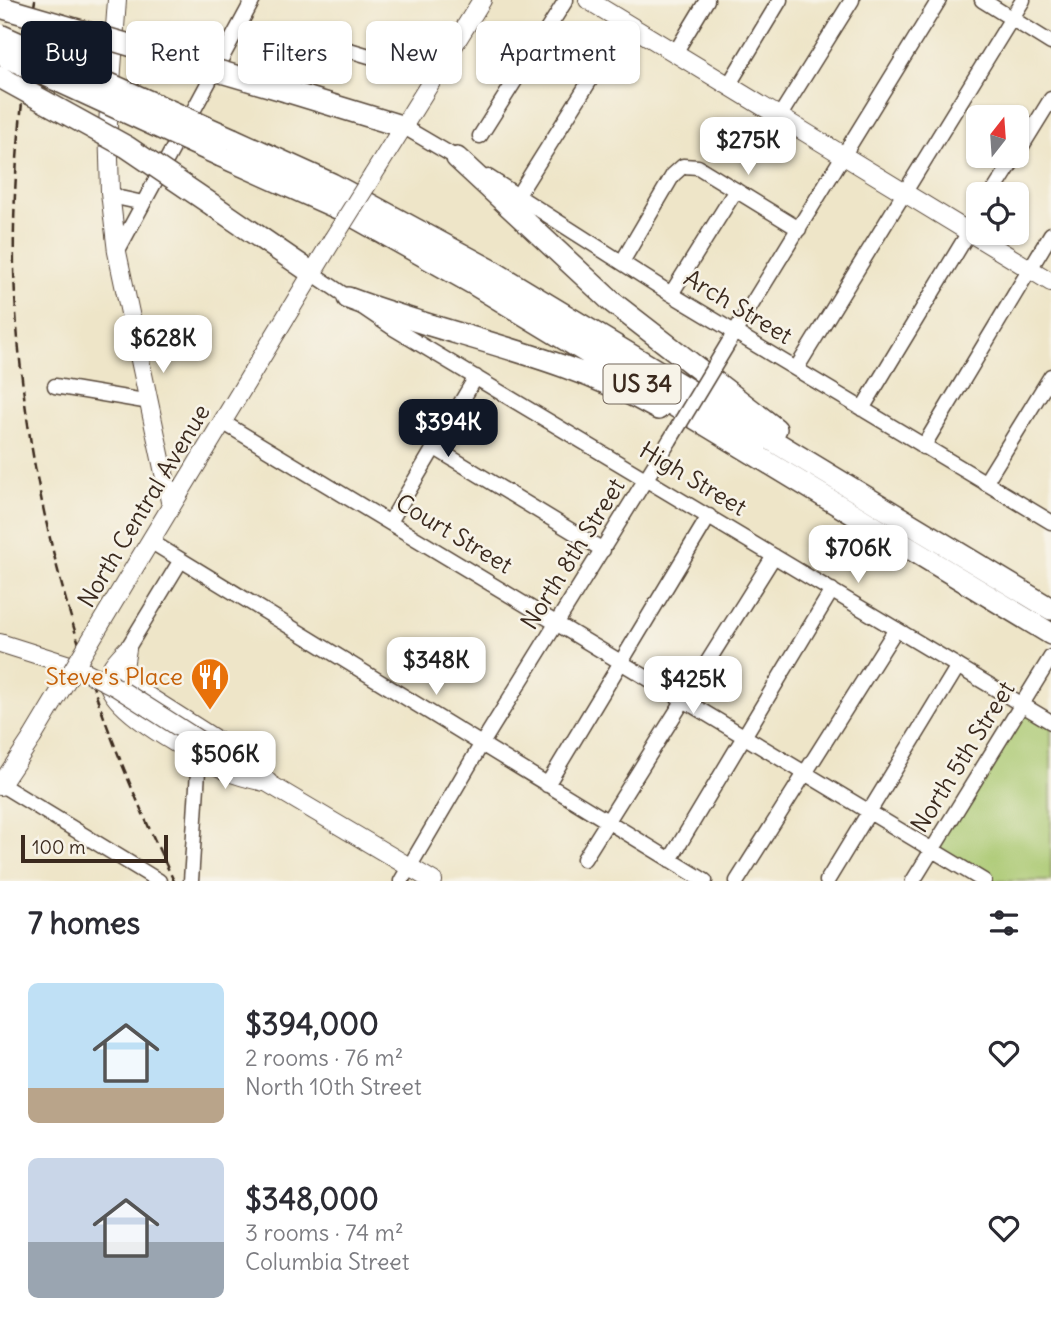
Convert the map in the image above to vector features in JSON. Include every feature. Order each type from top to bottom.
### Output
[{"type":"highway","points":[[0,7],[404,127]]},
{"type":"highway","name":"US 34","points":[[0,35],[227,147],[402,243],[704,421],[1051,634]]},
{"type":"highway","name":"US 34","points":[[0,54],[227,147],[332,184],[466,256],[1051,608]]},
{"type":"highway","points":[[0,77],[127,147],[312,273]]},
{"type":"highway","points":[[457,158],[612,302],[858,492]]},
{"type":"highway","points":[[348,298],[423,325],[550,361],[639,398],[869,523]]},
{"type":"main road","points":[[117,0],[108,124],[110,192],[117,252],[171,506]]},
{"type":"main road","name":"North Central Avenue","points":[[462,33],[482,0]]},
{"type":"main road","points":[[588,0],[623,21]]},
{"type":"main road","points":[[640,32],[905,193],[966,220]]},
{"type":"main road","name":"North Central Avenue","points":[[0,785],[76,667],[312,273],[431,84]]},
{"type":"main road","points":[[1000,245],[1029,269],[1051,282]]},
{"type":"main road","points":[[0,643],[76,667],[116,687],[269,783],[405,874],[433,881]]},
{"type":"main road","points":[[127,649],[112,666],[108,679],[116,702],[134,716],[236,775],[269,783]]},
{"type":"main road","points":[[127,649],[124,667],[137,688],[243,757],[269,783]]},
{"type":"street","points":[[117,252],[253,0]]},
{"type":"street","points":[[480,136],[566,0]]},
{"type":"street","points":[[675,53],[707,0]]},
{"type":"street","points":[[729,86],[780,0]]},
{"type":"street","points":[[779,117],[852,0]]},
{"type":"street","name":"North 8th Street","points":[[405,874],[481,745],[603,551],[939,0]]},
{"type":"street","points":[[982,0],[1051,43]]},
{"type":"street","points":[[796,369],[1023,0]]},
{"type":"street","points":[[518,195],[588,84]]},
{"type":"street","points":[[1029,134],[1051,99]]},
{"type":"street","name":"Arch Street","points":[[404,127],[518,195],[671,294],[732,337],[796,369],[923,447],[1050,520]]},
{"type":"street","points":[[622,262],[673,175],[684,166],[698,167],[799,229]]},
{"type":"street","points":[[671,294],[736,190]]},
{"type":"street","points":[[110,192],[120,198],[143,203]]},
{"type":"street","points":[[923,447],[1051,234]]},
{"type":"street","points":[[862,409],[966,237]]},
{"type":"street","name":"High Street","points":[[312,273],[476,377],[1051,722]]},
{"type":"street","points":[[985,483],[1051,376]]},
{"type":"street","points":[[390,522],[476,377]]},
{"type":"street","points":[[55,386],[150,402]]},
{"type":"street","name":"Court Street","points":[[224,423],[984,881]]},
{"type":"street","points":[[435,448],[603,551]]},
{"type":"street","points":[[547,785],[709,516]]},
{"type":"street","points":[[150,541],[705,881]]},
{"type":"street","points":[[584,859],[774,555]]},
{"type":"street","points":[[127,649],[181,560]]},
{"type":"street","points":[[670,860],[832,590]]},
{"type":"street","points":[[737,881],[896,629]]},
{"type":"street","name":"North 5th Street","points":[[913,881],[1051,657]]},
{"type":"street","points":[[827,881],[958,666]]},
{"type":"street","points":[[191,881],[199,755]]},
{"type":"street","points":[[0,785],[159,881]]},
{"type":"green space","points":[[1022,704],[1051,722],[1051,881],[984,881],[933,850]]},
{"type":"railway","points":[[35,0],[21,110],[14,222],[15,296],[21,373],[32,448],[46,523],[87,669],[113,741],[174,881]]},
{"type":"place","name":"Steve's Place","points":[[210,711]]}]
